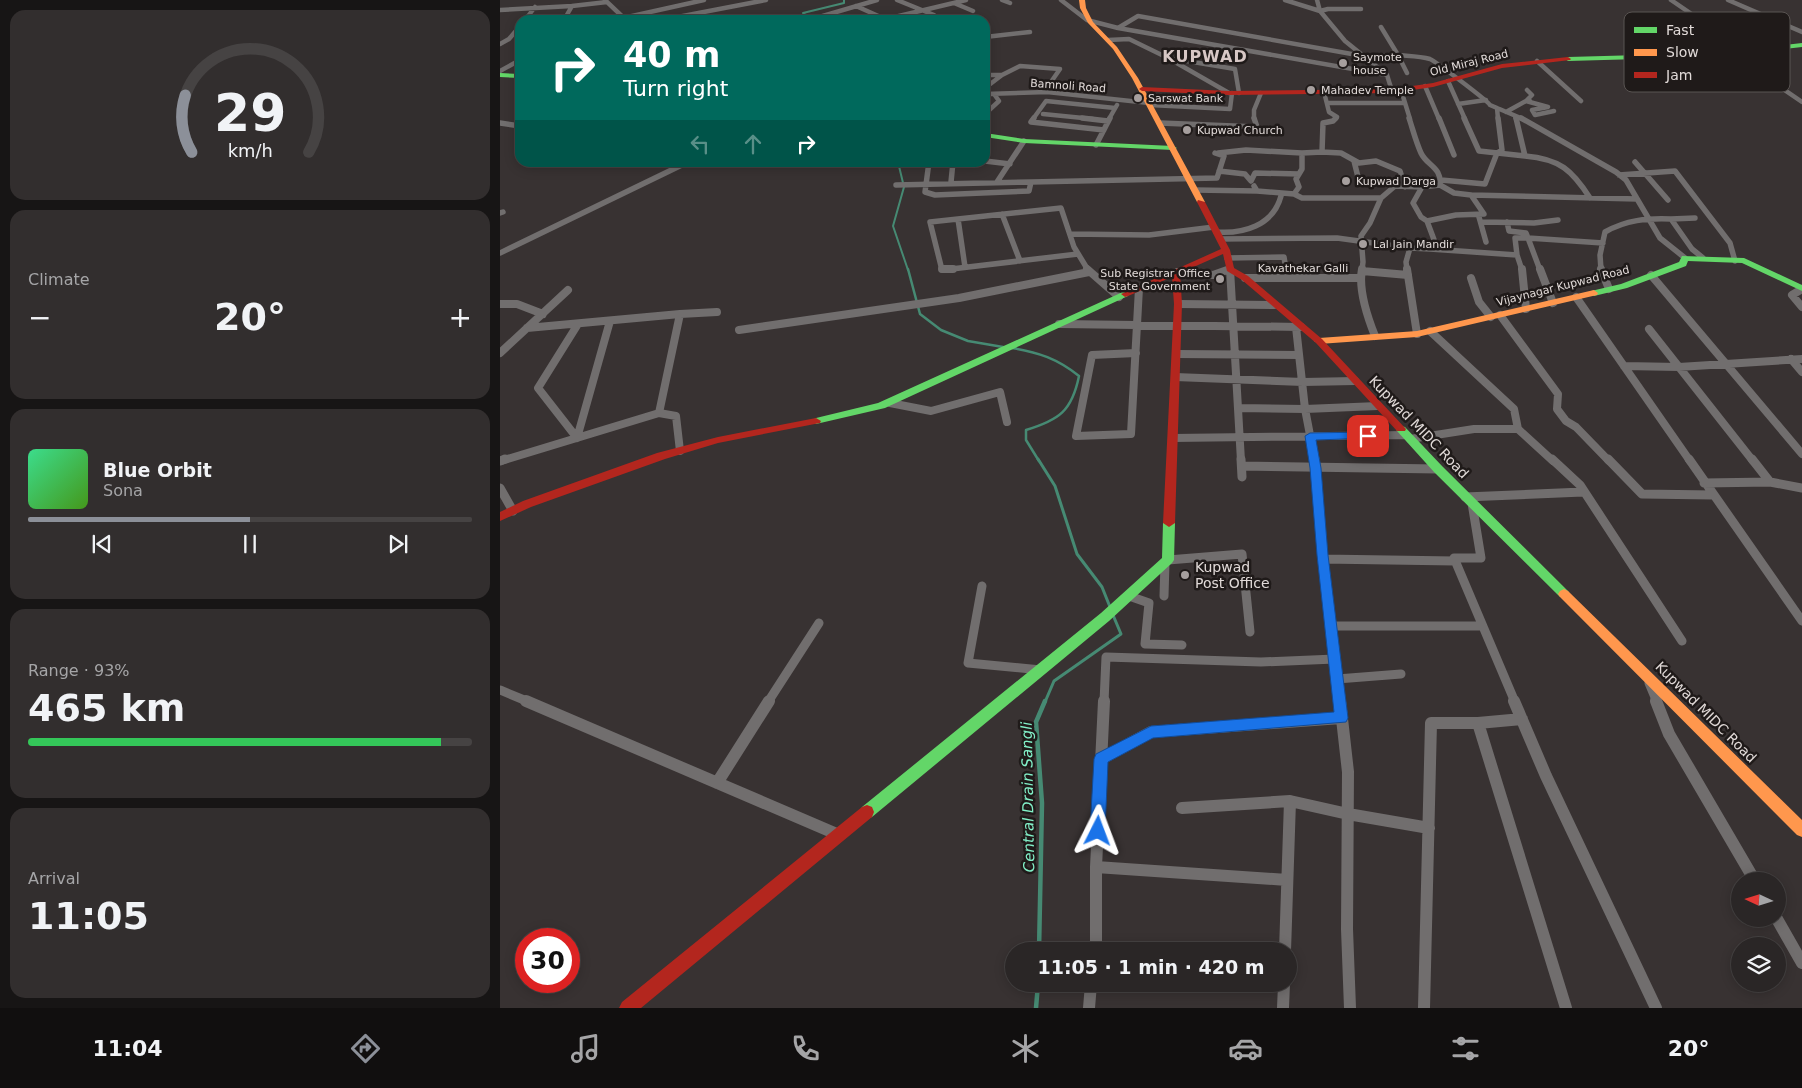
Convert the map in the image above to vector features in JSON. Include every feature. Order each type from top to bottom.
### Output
[{"type":"main road","points":[[500,517],[680,451],[718,440],[777,430],[890,403],[1138,288],[1176,272],[1228,259],[1217,233],[1142,88],[1117,49],[1087,20],[1082,0]]},
{"type":"main road","name":"Old Miraj Road","points":[[1142,88],[1325,97],[1425,86],[1502,66],[1537,61],[1624,57]]},
{"type":"main road","points":[[500,73],[515,75]]},
{"type":"main road","points":[[990,136],[1024,142],[1173,148]]},
{"type":"main road","points":[[1684,258],[1744,261],[1802,288]]},
{"type":"main road","name":"Vijaynagar Kupwad Road","points":[[1319,341],[1417,334],[1608,290],[1683,264],[1684,258]]},
{"type":"main road","name":"Kupwad MIDC Road","points":[[1228,259],[1274,305],[1299,327],[1319,341],[1468,500],[1802,830]]},
{"type":"main road","points":[[628,1008],[1041,670],[1129,596],[1166,562],[1178,304],[1176,272]]},
{"type":"street","points":[[638,15],[669,5],[704,0]]},
{"type":"street","points":[[688,15],[766,0]]},
{"type":"street","points":[[826,15],[877,0]]},
{"type":"street","points":[[897,0],[934,15]]},
{"type":"street","points":[[947,0],[973,11]]},
{"type":"street","points":[[902,15],[966,0]]},
{"type":"street","points":[[1002,0],[1010,3]]},
{"type":"street","points":[[1061,0],[1087,20],[1118,28],[1387,75]]},
{"type":"street","points":[[1285,0],[1320,11],[1328,9],[1361,9]]},
{"type":"street","points":[[1317,0],[1320,11],[1345,41],[1387,75],[1405,103],[1422,156],[1436,166],[1440,182],[1454,193],[1637,199]]},
{"type":"street","points":[[1671,0],[1688,12]]},
{"type":"street","points":[[1728,0],[1756,12]]},
{"type":"street","points":[[500,10],[572,6],[606,1],[621,15]]},
{"type":"street","points":[[567,15],[572,6]]},
{"type":"street","points":[[856,6],[873,15]]},
{"type":"street","points":[[529,15],[535,8]]},
{"type":"street","points":[[1118,28],[1138,16],[1363,56],[1398,55],[1431,59],[1452,80],[1487,100],[1497,108],[1515,116],[1626,180],[1660,238],[1684,258]]},
{"type":"street","points":[[1381,27],[1407,74]]},
{"type":"street","points":[[1790,27],[1802,32]]},
{"type":"street","points":[[500,44],[510,38],[515,32]]},
{"type":"street","points":[[990,36],[1030,32]]},
{"type":"street","points":[[510,38],[515,37]]},
{"type":"street","points":[[1108,40],[1129,39],[1232,91],[1236,62]]},
{"type":"street","points":[[1168,58],[1235,69]]},
{"type":"street","points":[[1537,61],[1581,101]]},
{"type":"street","points":[[500,73],[515,63]]},
{"type":"street","points":[[990,84],[1002,75],[1020,66],[1060,69],[1044,92]]},
{"type":"street","points":[[990,74],[1002,75]]},
{"type":"street","points":[[1452,80],[1458,104],[1479,150],[1543,157],[1570,169],[1590,198]]},
{"type":"street","points":[[1425,86],[1454,155]]},
{"type":"street","points":[[1506,112],[1532,96],[1527,90]]},
{"type":"street","name":"Bamnoli Road","points":[[990,94],[1044,92],[1150,104],[1230,108],[1232,91]]},
{"type":"street","points":[[1788,92],[1802,102]]},
{"type":"street","points":[[1160,123],[1257,127],[1253,120],[1254,107],[1261,93]]},
{"type":"street","points":[[990,109],[999,101],[994,94]]},
{"type":"street","points":[[1322,152],[1323,123],[1333,121],[1337,117],[1329,112],[1325,97],[1405,103]]},
{"type":"street","points":[[1096,145],[1119,100]]},
{"type":"street","points":[[1458,104],[1487,100]]},
{"type":"street","points":[[1104,130],[1031,122],[1046,101],[1115,108]]},
{"type":"street","points":[[1526,101],[1540,101]]},
{"type":"street","points":[[1526,101],[1548,107],[1532,110]]},
{"type":"street","points":[[1526,101],[1535,115],[1554,111]]},
{"type":"street","points":[[1375,336],[1368,319],[1361,275],[1362,236],[1381,198],[1395,186],[1422,187],[1440,182],[1485,184],[1497,153],[1502,150],[1497,108]]},
{"type":"street","points":[[1043,114],[1108,121]]},
{"type":"street","points":[[1515,116],[1525,156]]},
{"type":"street","points":[[500,123],[515,125]]},
{"type":"street","points":[[997,182],[1024,142]]},
{"type":"street","points":[[1192,185],[1217,178],[1224,156],[1215,154],[1246,150],[1341,153],[1359,163],[1376,162],[1400,171],[1405,187]]},
{"type":"street","points":[[1294,194],[1299,187],[1296,180],[1302,169],[1302,153]]},
{"type":"street","points":[[1354,161],[1358,177]]},
{"type":"street","points":[[990,162],[1010,164]]},
{"type":"street","points":[[1635,162],[1668,200]]},
{"type":"street","points":[[500,253],[678,167]]},
{"type":"street","points":[[928,167],[925,192],[935,195],[1029,191],[1031,182]]},
{"type":"street","points":[[951,182],[952,167]]},
{"type":"street","points":[[1219,170],[1245,174],[1257,191]]},
{"type":"street","points":[[1619,175],[1675,171],[1730,243],[1735,260]]},
{"type":"street","points":[[1251,182],[1255,174],[1299,174]]},
{"type":"street","points":[[896,185],[951,182],[1031,182],[1192,185],[1270,191],[1281,196],[1294,194],[1302,198],[1381,198]]},
{"type":"street","points":[[1422,187],[1413,203],[1421,218],[1427,220],[1456,215],[1484,214],[1471,194]]},
{"type":"street","points":[[1070,234],[1238,234],[1256,228],[1279,206],[1281,196]]},
{"type":"street","points":[[1078,254],[942,270],[930,222],[1061,208],[1078,254],[1090,272],[1119,297]]},
{"type":"street","points":[[1002,214],[1020,261]]},
{"type":"street","points":[[1479,214],[1486,242]]},
{"type":"street","points":[[1608,290],[1601,275],[1599,260],[1605,232],[1617,224],[1648,218],[1696,218]]},
{"type":"street","points":[[958,219],[965,267]]},
{"type":"street","points":[[1671,219],[1692,249],[1704,258]]},
{"type":"street","points":[[1427,220],[1436,244],[1430,248]]},
{"type":"street","points":[[1481,222],[1558,220]]},
{"type":"street","points":[[1508,222],[1509,231],[1526,234],[1553,303]]},
{"type":"street","points":[[1217,233],[1282,238],[1337,238],[1410,248],[1517,255]]},
{"type":"street","points":[[1282,238],[1286,278]]},
{"type":"street","points":[[1526,309],[1524,274],[1517,255],[1515,238],[1603,242]]},
{"type":"street","points":[[1410,248],[1406,262],[1417,334]]},
{"type":"street","points":[[1176,272],[1213,275],[1228,259],[1284,257]]},
{"type":"street","points":[[1228,259],[1242,477]]},
{"type":"street","points":[[739,330],[917,306],[1026,287],[1090,272]]},
{"type":"street","name":"Kavathekar Galli","points":[[1245,278],[1408,275]]},
{"type":"street","points":[[1652,275],[1802,454]]},
{"type":"street","points":[[1471,278],[1479,302],[1496,316],[1558,394],[1557,410],[1642,494],[1713,495]]},
{"type":"street","points":[[1136,353],[1092,355],[1076,436],[1131,434],[1138,326],[1138,288]]},
{"type":"street","points":[[1802,288],[1792,295],[1802,307]]},
{"type":"street","points":[[500,353],[568,290]]},
{"type":"street","points":[[1576,297],[1802,622]]},
{"type":"street","points":[[500,304],[517,304],[542,314]]},
{"type":"street","points":[[1178,304],[1274,305]]},
{"type":"street","points":[[527,328],[717,312]]},
{"type":"street","points":[[659,413],[680,314]]},
{"type":"street","points":[[577,438],[610,321]]},
{"type":"street","points":[[577,438],[538,388],[578,324]]},
{"type":"street","points":[[1059,324],[1299,327],[1299,355],[1305,409],[1316,468],[1323,559],[1348,772],[1347,929],[1350,1008]]},
{"type":"street","points":[[1649,328],[1770,482]]},
{"type":"street","points":[[1430,331],[1514,409],[1518,429],[1580,485],[1682,641]]},
{"type":"street","points":[[1176,354],[1299,355]]},
{"type":"street","points":[[1791,359],[1802,372]]},
{"type":"street","points":[[1624,366],[1680,367],[1802,359]]},
{"type":"street","points":[[1175,377],[1302,382],[1355,381]]},
{"type":"street","points":[[890,403],[931,411],[1000,392],[1007,422]]},
{"type":"street","points":[[1238,408],[1305,409],[1378,406]]},
{"type":"street","points":[[500,461],[659,413],[676,416],[680,451]]},
{"type":"street","points":[[1173,438],[1408,437],[1474,429],[1518,429]]},
{"type":"street","points":[[1242,466],[1438,469]]},
{"type":"street","points":[[1704,483],[1770,482],[1802,488]]},
{"type":"street","points":[[500,488],[513,511]]},
{"type":"street","points":[[1323,559],[1455,560],[1454,558],[1481,558],[1468,500],[1583,492]]},
{"type":"street","points":[[1164,596],[1166,562],[1242,554],[1250,632]]},
{"type":"street","points":[[1455,560],[1546,776],[1656,1008]]},
{"type":"street","points":[[982,586],[968,663],[1041,670]]},
{"type":"street","points":[[1129,596],[1149,603],[1145,644],[1182,645]]},
{"type":"street","points":[[717,783],[820,623]]},
{"type":"street","points":[[1331,626],[1482,626]]},
{"type":"street","points":[[1096,942],[1096,867],[1106,657],[1261,662],[1335,659]]},
{"type":"street","points":[[1337,679],[1401,674]]},
{"type":"street","points":[[1645,674],[1669,734],[1750,872]]},
{"type":"street","points":[[500,690],[839,835]]},
{"type":"street","points":[[1101,759],[1151,732],[1341,718]]},
{"type":"street","points":[[1424,1008],[1431,723],[1522,719]]},
{"type":"street","points":[[1478,722],[1566,1008]]},
{"type":"street","points":[[1285,942],[1290,801]]},
{"type":"street","points":[[1182,808],[1290,801],[1348,814],[1429,828]]},
{"type":"street","points":[[1096,867],[1288,880]]},
{"type":"street","points":[[1781,928],[1802,962]]},
{"type":"street","points":[[1090,1008],[1091,992]]},
{"type":"street","points":[[1283,1008],[1284,992]]},
{"type":"waterway","name":"Central Drain Sangli","points":[[806,15],[803,13],[844,3],[844,0]]},
{"type":"waterway","name":"Central Drain Sangli","points":[[899,167],[904,187],[893,226],[908,270]]},
{"type":"waterway","name":"Central Drain Sangli","points":[[908,269],[920,314],[941,330],[968,341],[1003,347]]},
{"type":"waterway","name":"Central Drain Sangli","points":[[1012,348],[1047,357],[1079,376],[1068,406],[1055,418],[1026,430],[1026,440],[1039,461]]},
{"type":"waterway","name":"Central Drain Sangli","points":[[1038,459],[1055,486],[1077,554],[1102,587],[1110,607]]},
{"type":"waterway","name":"Central Drain Sangli","points":[[1045,702],[1054,681],[1121,634],[1113,615]]},
{"type":"waterway","name":"Central Drain Sangli","points":[[1039,942],[1042,803],[1036,722],[1045,701]]},
{"type":"waterway","name":"Central Drain Sangli","points":[[1036,1008],[1037,992]]},
{"type":"traffic: fast","points":[[1790,46],[1802,45]]},
{"type":"traffic: fast","points":[[1568,59],[1624,57]]},
{"type":"traffic: fast","points":[[500,75],[515,76]]},
{"type":"traffic: fast","points":[[990,136],[1024,141],[1173,148]]},
{"type":"traffic: fast","points":[[1594,293],[1624,286],[1683,264],[1685,258],[1744,261],[1802,288]]},
{"type":"traffic: fast","points":[[816,421],[881,406],[1125,294]]},
{"type":"traffic: fast","points":[[1401,429],[1438,469],[1564,594]]},
{"type":"traffic: fast","points":[[867,812],[1105,617],[1168,560],[1169,523]]},
{"type":"traffic: slow","points":[[1082,0],[1083,8],[1091,23],[1115,48],[1135,78],[1201,202]]},
{"type":"traffic: slow","points":[[1319,341],[1417,334],[1594,293]]},
{"type":"traffic: slow","points":[[1564,594],[1802,830]]},
{"type":"traffic: jam","points":[[1142,89],[1229,93],[1392,91],[1433,85],[1502,66],[1568,59]]},
{"type":"traffic: jam","points":[[1201,202],[1226,250],[1230,269],[1245,278],[1319,341],[1401,429]]},
{"type":"traffic: jam","points":[[1125,294],[1226,250]]},
{"type":"traffic: jam","points":[[1169,523],[1178,304],[1176,272]]},
{"type":"traffic: jam","points":[[500,517],[527,504],[661,456],[718,440],[816,421]]},
{"type":"traffic: jam","points":[[628,1008],[867,812]]},
{"type":"place","name":"Saymote house","points":[[1343,63]]},
{"type":"place","name":"Mahadev Temple","points":[[1311,90]]},
{"type":"place","name":"Sarswat Bank","points":[[1138,98]]},
{"type":"place","name":"Kupwad Church","points":[[1187,130]]},
{"type":"place","name":"Kupwad Darga","points":[[1346,181]]},
{"type":"place","name":"Lal Jain Mandir","points":[[1363,244]]},
{"type":"place","name":"Sub Registrar Office State Government","points":[[1220,279]]},
{"type":"place","name":"Kupwad Post Office","points":[[1185,575]]},
{"type":"district","name":"KUPWAD","points":[[1205,56]]},
{"type":"route","points":[[1098,831],[1101,759],[1151,732],[1341,718],[1322,555],[1316,468],[1310,436],[1368,436]]}]
